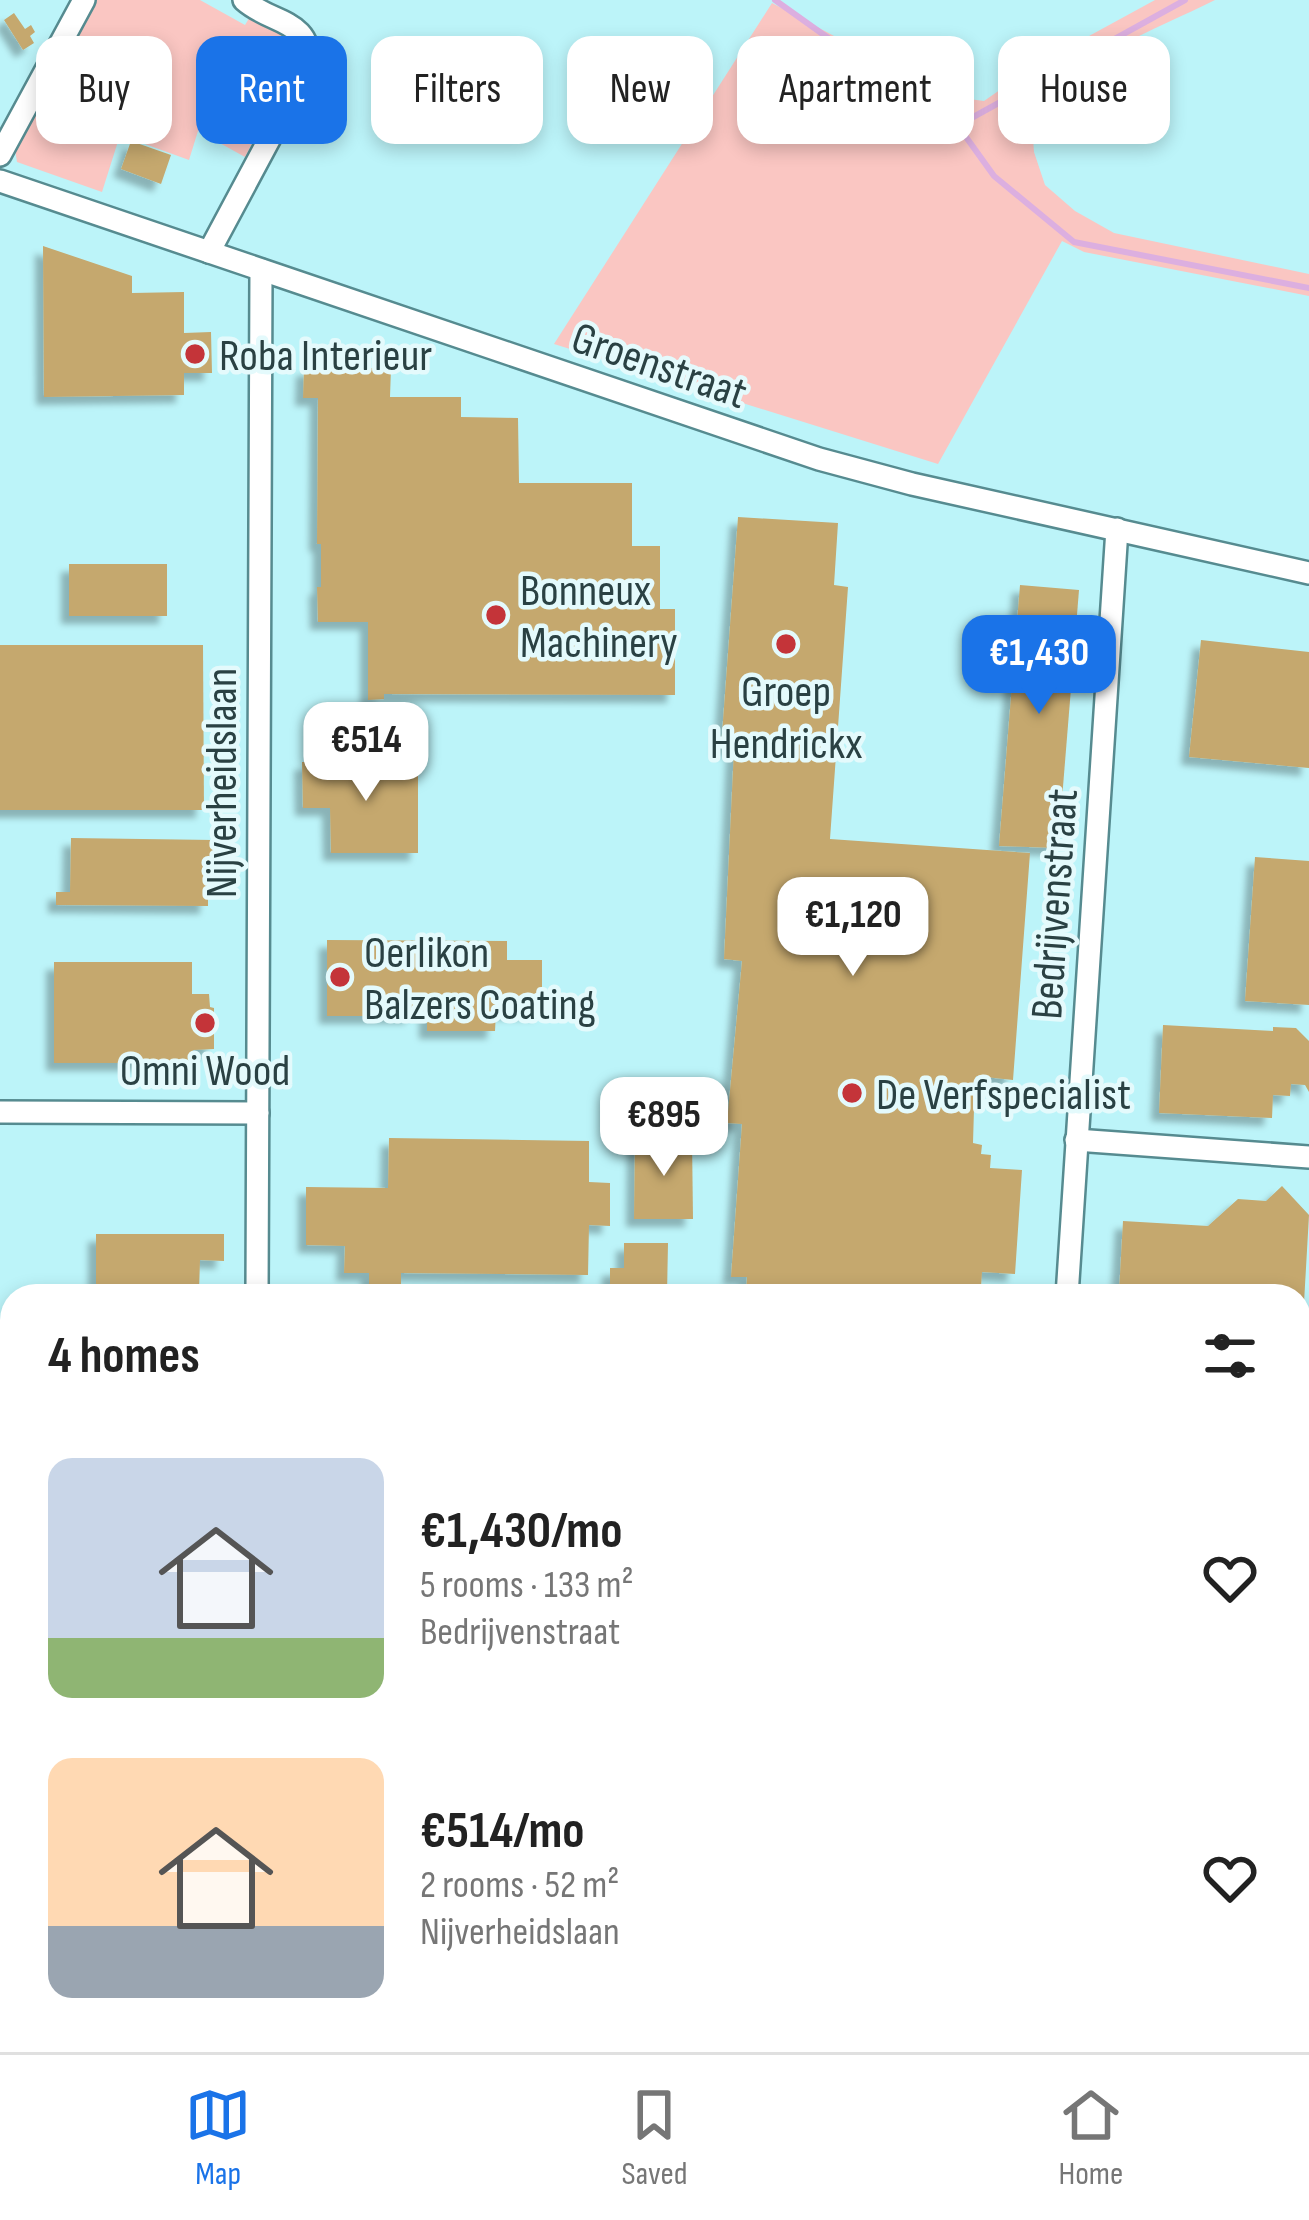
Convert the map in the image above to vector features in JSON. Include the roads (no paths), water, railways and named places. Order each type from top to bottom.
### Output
[{"type":"street","points":[[0,154],[85,0]]},
{"type":"street","points":[[208,252],[309,65],[310,47],[304,36],[244,0]]},
{"type":"street","name":"Groenstraat","points":[[0,181],[819,459],[1309,573]]},
{"type":"street","name":"Nijverheidslaan","points":[[257,1284],[261,270]]},
{"type":"street","name":"Bedrijvenstraat","points":[[1067,1284],[1117,529]]},
{"type":"street","points":[[0,1112],[258,1114]]},
{"type":"street","points":[[1076,1141],[1309,1157]]},
{"type":"waterway","points":[[775,0],[831,40],[899,74],[961,130],[994,176],[1074,242],[1309,288]]},
{"type":"waterway","points":[[974,117],[1185,0]]},
{"type":"place","name":"Roba Interieur","points":[[195,354]]},
{"type":"place","name":"Bonneux Machinery","points":[[496,615]]},
{"type":"place","name":"Groep Hendrickx","points":[[786,644]]},
{"type":"place","name":"Oerlikon Balzers Coating","points":[[340,977]]},
{"type":"place","name":"Omni Wood","points":[[205,1023]]},
{"type":"place","name":"De Verfspecialist","points":[[852,1093]]}]
